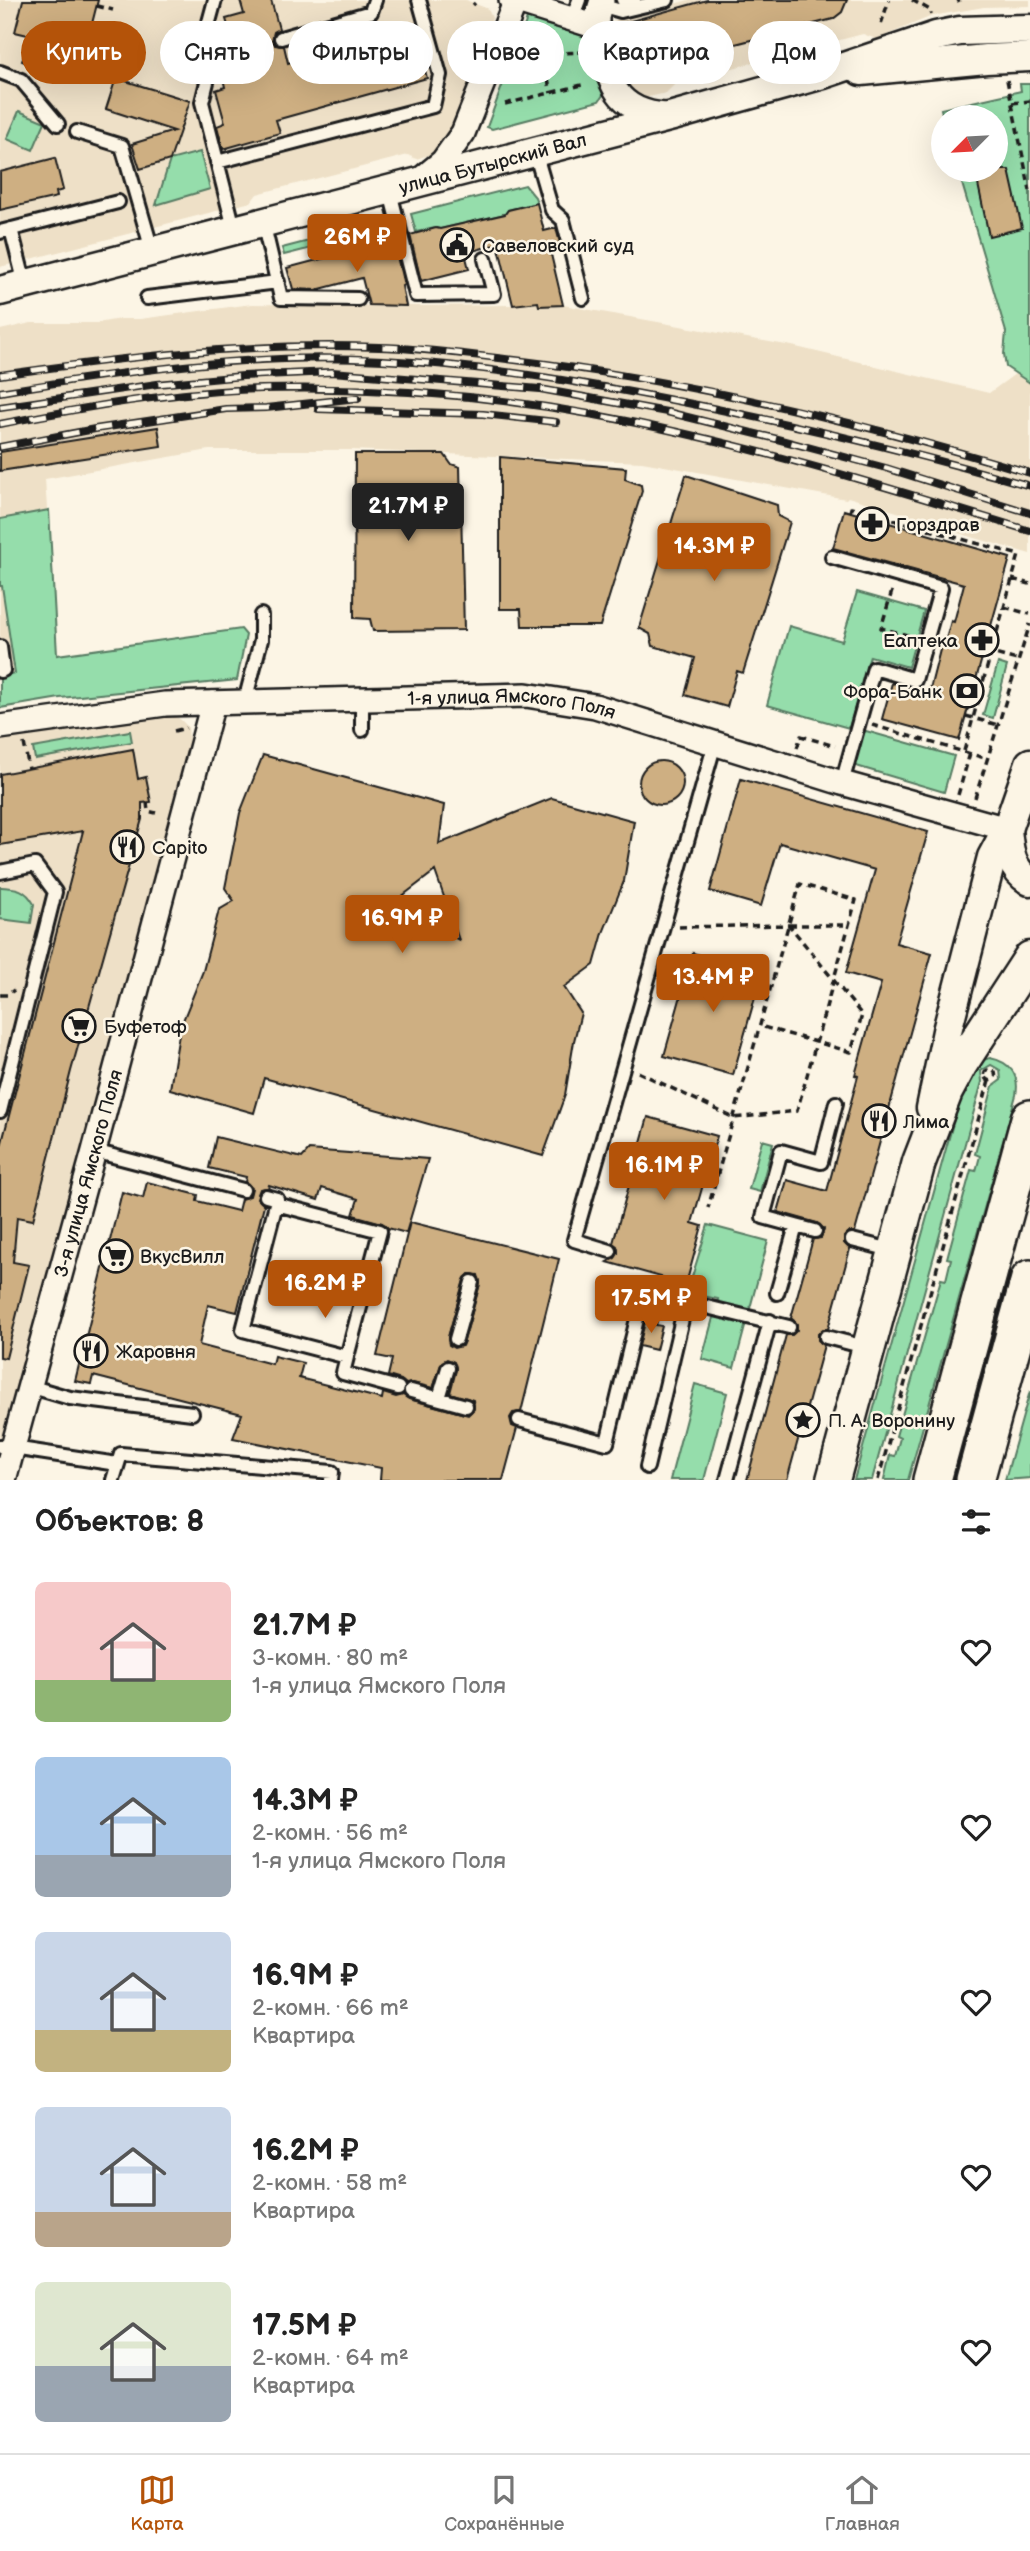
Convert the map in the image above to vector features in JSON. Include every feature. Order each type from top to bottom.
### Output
[{"type":"main road","points":[[833,1480],[919,1162],[946,1092],[961,1064],[1030,958]]},
{"type":"main road","points":[[932,1480],[1030,1119]]},
{"type":"main road","points":[[975,1480],[1030,1279]]},
{"type":"street","points":[[516,21],[531,3],[592,16],[616,94],[631,108],[649,114],[673,116]]},
{"type":"street","name":"улица Бутырский Вал","points":[[841,68],[936,36],[960,32],[1030,29]]},
{"type":"street","name":"улица Бутырский Вал","points":[[841,73],[1030,57]]},
{"type":"street","points":[[419,180],[443,161],[463,133],[483,84]]},
{"type":"street","name":"улица Бутырский Вал","points":[[12,287],[787,84]]},
{"type":"street","name":"1-я улица Ямского Поля","points":[[0,727],[165,704],[538,697],[595,706],[842,783],[1007,829]]},
{"type":"street","name":"3-я улица Ямского Поля","points":[[4,1480],[6,1448],[29,1386],[213,703]]},
{"type":"street","points":[[919,1162],[947,1031],[992,857],[1007,829],[1030,763]]},
{"type":"street","points":[[1007,829],[1013,864],[1018,872],[1030,881]]},
{"type":"lane","points":[[209,21],[215,0]]},
{"type":"lane","points":[[282,38],[371,12],[375,0]]},
{"type":"lane","points":[[217,162],[433,106],[440,75],[419,0]]},
{"type":"lane","points":[[623,0],[634,0]]},
{"type":"lane","points":[[592,16],[667,0]]},
{"type":"lane","points":[[0,72],[21,80],[58,124]]},
{"type":"lane","points":[[206,84],[202,102],[234,228]]},
{"type":"lane","points":[[77,132],[122,146],[152,250]]},
{"type":"lane","points":[[535,151],[552,211],[563,220],[583,298]]},
{"type":"lane","points":[[389,188],[416,295],[494,293],[485,259]]},
{"type":"lane","points":[[12,287],[6,230],[117,202]]},
{"type":"lane","points":[[263,222],[281,298],[358,299]]},
{"type":"lane","points":[[147,298],[278,282]]},
{"type":"lane","points":[[832,557],[941,588],[915,680],[874,668],[842,783]]},
{"type":"lane","points":[[245,701],[261,640],[261,615]]},
{"type":"lane","points":[[0,647],[3,670],[0,671]]},
{"type":"lane","points":[[362,699],[362,730]]},
{"type":"lane","points":[[610,1251],[574,1240],[715,743]]},
{"type":"lane","points":[[0,872],[35,865],[55,892],[0,1107]]},
{"type":"lane","points":[[815,1230],[763,1217],[780,1151],[821,1162],[836,1103]]},
{"type":"lane","points":[[94,1151],[243,1190]]},
{"type":"lane","points":[[347,1357],[243,1330],[271,1200],[380,1231],[343,1373],[466,1406]]},
{"type":"lane","points":[[776,1293],[796,1226]]},
{"type":"lane","points":[[852,1240],[895,1251]]},
{"type":"lane","points":[[456,1339],[472,1282]]},
{"type":"lane","points":[[519,1420],[607,1443],[643,1294],[789,1326]]},
{"type":"lane","points":[[647,1467],[686,1302]]},
{"type":"lane","points":[[726,1480],[770,1321]]},
{"type":"lane","points":[[826,1337],[869,1348]]},
{"type":"lane","points":[[439,1398],[448,1368]]},
{"type":"lane","points":[[29,1386],[70,1398],[192,1413]]},
{"type":"lane","points":[[6,1448],[117,1464]]},
{"type":"lane","points":[[113,1480],[121,1454],[332,1472],[331,1480]]},
{"type":"path","points":[[881,24],[889,0]]},
{"type":"path","points":[[912,0],[930,10]]},
{"type":"path","points":[[97,6],[113,10]]},
{"type":"path","points":[[564,53],[570,54],[592,16]]},
{"type":"path","points":[[1006,77],[1030,191]]},
{"type":"path","points":[[549,84],[551,93]]},
{"type":"path","points":[[505,104],[586,84]]},
{"type":"path","points":[[1012,103],[1030,101]]},
{"type":"path","points":[[850,512],[851,508],[1019,555],[964,751]]},
{"type":"path","points":[[896,575],[881,628],[902,634]]},
{"type":"path","points":[[1012,579],[1030,584]]},
{"type":"path","points":[[995,610],[1030,614]]},
{"type":"path","points":[[973,804],[1030,624]]},
{"type":"path","points":[[988,636],[996,637]]},
{"type":"path","points":[[992,653],[1017,660]]},
{"type":"path","points":[[982,658],[989,660]]},
{"type":"path","points":[[966,716],[998,725]]},
{"type":"path","points":[[859,722],[988,759]]},
{"type":"path","points":[[174,731],[188,727]]},
{"type":"path","points":[[796,751],[801,736],[851,751]]},
{"type":"path","points":[[956,800],[970,753]]},
{"type":"path","points":[[147,802],[148,811],[156,813]]},
{"type":"path","points":[[623,1068],[642,1073],[734,1118],[797,1111],[856,900],[800,884],[789,925],[734,1118],[708,1208]]},
{"type":"path","points":[[760,1026],[851,1052],[862,1015],[789,925]]},
{"type":"path","points":[[663,927],[849,925]]},
{"type":"path","points":[[0,995],[7,995],[17,987]]},
{"type":"path","points":[[878,1480],[989,1081]]},
{"type":"shaded area","points":[[0,0],[466,0],[488,9],[491,21],[447,21],[447,84],[473,84],[467,104],[441,151],[416,159],[408,155],[257,194],[251,202],[0,267]]},
{"type":"shaded area","points":[[689,0],[1030,0],[1030,6],[984,7],[932,16],[876,39],[863,34],[841,40],[841,21],[748,21],[748,64],[734,68],[734,21],[615,21]]},
{"type":"shaded area","points":[[625,84],[675,84],[666,93],[640,99],[627,90]]},
{"type":"shaded area","points":[[538,302],[540,306],[563,305],[792,346],[989,393],[1015,374],[1030,383],[1030,554],[910,519],[910,516],[848,497],[846,499],[642,462],[351,450],[209,450],[45,479],[60,698],[0,708],[0,330],[31,323],[97,323],[252,304],[406,306],[513,305]]},
{"type":"shaded area","points":[[170,714],[188,727],[190,747],[0,1452],[0,737]]},
{"type":"green space","points":[[528,16],[544,21],[526,21]]},
{"type":"green space","points":[[564,27],[578,32],[578,84],[600,84],[603,95],[599,101],[492,129],[487,127],[503,84],[564,84]]},
{"type":"green space","points":[[1020,84],[1030,84],[1030,383],[1006,367],[1006,332],[962,182],[1008,182],[1008,105],[959,105],[1021,91]]},
{"type":"green space","points":[[19,111],[45,122],[33,150],[7,139]]},
{"type":"green space","points":[[200,152],[210,189],[156,205],[170,160]]},
{"type":"green space","points":[[525,185],[537,203],[508,210],[505,214],[416,232],[411,214]]},
{"type":"green space","points":[[386,221],[387,229],[284,255],[282,248]]},
{"type":"green space","points":[[49,510],[57,655],[241,629],[246,635],[237,680],[60,698],[0,708],[0,676],[15,673],[0,586],[0,519]]},
{"type":"green space","points":[[857,592],[924,611],[908,667],[870,656],[849,728],[767,705],[789,626],[842,641]]},
{"type":"green space","points":[[998,663],[1007,666],[993,718],[983,715]]},
{"type":"green space","points":[[130,731],[132,742],[35,759],[33,748]]},
{"type":"green space","points":[[866,731],[954,756],[944,792],[853,765],[862,734]]},
{"type":"green space","points":[[0,887],[16,889],[27,895],[34,904],[31,923],[0,919]]},
{"type":"green space","points":[[990,1058],[1012,1070],[1016,1081],[1016,1095],[908,1480],[884,1480],[890,1455],[895,1456],[900,1438],[896,1436],[941,1279],[946,1280],[951,1259],[947,1258],[971,1170],[976,1171],[980,1156],[975,1154],[993,1086],[1001,1080],[1000,1070],[991,1065],[981,1071],[982,1082],[872,1480],[854,1480],[967,1073],[976,1062]]},
{"type":"green space","points":[[762,1140],[773,1143],[760,1192],[749,1189]]},
{"type":"green space","points":[[708,1225],[768,1241],[734,1368],[702,1359],[718,1299],[687,1293]]},
{"type":"green space","points":[[695,1384],[727,1393],[704,1480],[670,1480]]},
{"type":"green space","points":[[1030,1391],[1030,1478],[1005,1480]]},
{"type":"building","points":[[23,0],[98,0],[93,21],[21,21],[21,33],[15,32]]},
{"type":"building","points":[[240,0],[271,0],[279,29],[274,32],[274,21],[227,21],[244,14]]},
{"type":"building","points":[[707,0],[847,0],[842,12],[825,21],[748,21],[748,41],[734,44],[734,21],[631,21]]},
{"type":"building","points":[[274,43],[284,46],[288,63],[288,84],[405,84],[276,120],[280,133],[223,149],[217,126],[225,123],[216,90],[225,87],[224,84],[274,84]]},
{"type":"building","points":[[114,84],[135,84],[190,101],[170,160],[140,169],[132,144],[174,131],[106,109]]},
{"type":"building","points":[[55,158],[63,190],[56,192],[57,197],[0,210],[0,172]]},
{"type":"building","points":[[1009,170],[1022,228],[989,236],[978,182],[1008,182]]},
{"type":"building","name":"Савеловский cуд","points":[[537,203],[544,231],[556,228],[560,243],[549,246],[563,305],[539,306],[538,302],[513,305],[498,244],[465,253],[469,269],[421,281],[410,235],[505,214],[508,210]]},
{"type":"building","points":[[393,240],[406,306],[369,305],[362,278],[316,290],[293,289],[287,268]]},
{"type":"building","points":[[158,427],[161,446],[0,471],[0,452]]},
{"type":"building","points":[[355,454],[444,454],[451,464],[460,467],[464,630],[373,631],[370,619],[354,618]]},
{"type":"building","points":[[500,457],[626,468],[625,479],[641,485],[642,491],[600,626],[522,626],[521,609],[500,609]]},
{"type":"building","points":[[686,475],[777,505],[778,516],[790,522],[743,673],[737,671],[727,707],[685,695],[695,658],[653,646],[650,634],[639,628]]},
{"type":"building","points":[[844,510],[1010,558],[959,740],[882,719],[892,683],[929,693],[943,638],[946,639],[951,621],[954,622],[964,584],[833,548]]},
{"type":"building","points":[[133,749],[138,779],[146,777],[151,802],[142,803],[142,819],[71,1071],[33,1220],[17,1217],[13,1262],[29,1265],[6,1358],[0,1357],[0,1150],[83,831],[0,845],[0,774]]},
{"type":"building","points":[[263,755],[444,805],[439,844],[552,798],[634,821],[624,881],[603,933],[594,965],[564,987],[581,1013],[565,1095],[543,1156],[264,1078],[254,1113],[170,1089],[180,1028],[203,971],[219,910],[234,901],[225,888],[240,813]],"holes":[[[435,871],[459,940],[393,903]]]},
{"type":"building","points":[[661,761],[677,767],[683,783],[677,799],[661,805],[645,799],[639,783],[645,767]]},
{"type":"building","points":[[741,779],[928,832],[896,943],[932,953],[855,1232],[849,1232],[844,1237],[844,1243],[850,1249],[828,1329],[823,1329],[818,1334],[818,1340],[824,1345],[787,1480],[747,1480],[786,1335],[792,1335],[797,1330],[797,1324],[791,1318],[813,1239],[821,1238],[824,1229],[817,1223],[778,1212],[787,1180],[827,1191],[881,983],[846,973],[875,870],[780,843],[761,906],[710,891]]},
{"type":"building","points":[[693,953],[762,973],[733,1075],[664,1056]]},
{"type":"building","points":[[648,1117],[717,1136],[692,1223],[702,1226],[686,1284],[607,1262],[618,1253],[617,1246],[613,1243]]},
{"type":"building","points":[[216,1137],[302,1158],[309,1150],[428,1159],[406,1233],[353,1215],[358,1199],[322,1188],[318,1200],[269,1185],[268,1188],[260,1189],[257,1198],[264,1205],[237,1312],[208,1305],[199,1345],[272,1364],[274,1356],[303,1363],[299,1378],[382,1399],[383,1393],[396,1397],[403,1395],[468,1415],[474,1409],[473,1400],[450,1393],[456,1370],[454,1362],[447,1359],[442,1362],[433,1388],[406,1384],[388,1376],[392,1359],[377,1356],[410,1222],[559,1259],[521,1412],[513,1413],[510,1418],[512,1426],[517,1428],[503,1480],[380,1480],[381,1468],[233,1438],[242,1414],[93,1376],[91,1384],[75,1381],[122,1192],[143,1198],[147,1182],[198,1195],[197,1201],[238,1211],[241,1199],[250,1196],[252,1188],[245,1182],[246,1177],[209,1168]],"holes":[[[469,1274],[478,1275],[480,1284],[464,1341],[462,1346],[454,1348],[449,1345],[448,1337],[464,1280]]]},
{"type":"building","points":[[646,1318],[657,1321],[656,1325],[662,1326],[656,1350],[639,1346]]},
{"type":"railway","points":[[0,375],[94,362],[236,349],[331,346],[430,350],[646,379],[775,405],[967,454],[1030,473]]},
{"type":"railway","points":[[0,392],[95,377],[239,361],[335,358],[424,363],[546,378],[707,407],[869,443],[1030,486]]},
{"type":"railway","points":[[0,407],[157,384],[332,372],[540,389],[667,412],[777,439],[886,468],[1030,513]]},
{"type":"railway","points":[[0,424],[131,401],[229,390],[345,389],[471,397],[595,415],[705,438],[868,482],[1030,531]]},
{"type":"railway","points":[[0,447],[226,409],[266,408],[358,398]]},
{"type":"railway","points":[[318,409],[483,414],[556,422]]},
{"type":"place","name":"Савеловский cуд","points":[[457,245]]},
{"type":"place","name":"Горздрав","points":[[872,524]]},
{"type":"place","name":"Еаптека","points":[[982,640]]},
{"type":"place","name":"Фора-Банк","points":[[967,691]]},
{"type":"place","name":"Capito","points":[[127,847]]},
{"type":"place","name":"Буфетоф","points":[[79,1026]]},
{"type":"place","name":"Лима","points":[[879,1121]]},
{"type":"place","name":"ВкусВилл","points":[[116,1256]]},
{"type":"place","name":"Жаровня","points":[[91,1351]]},
{"type":"place","name":"П. А. Воронину","points":[[803,1420]]}]
